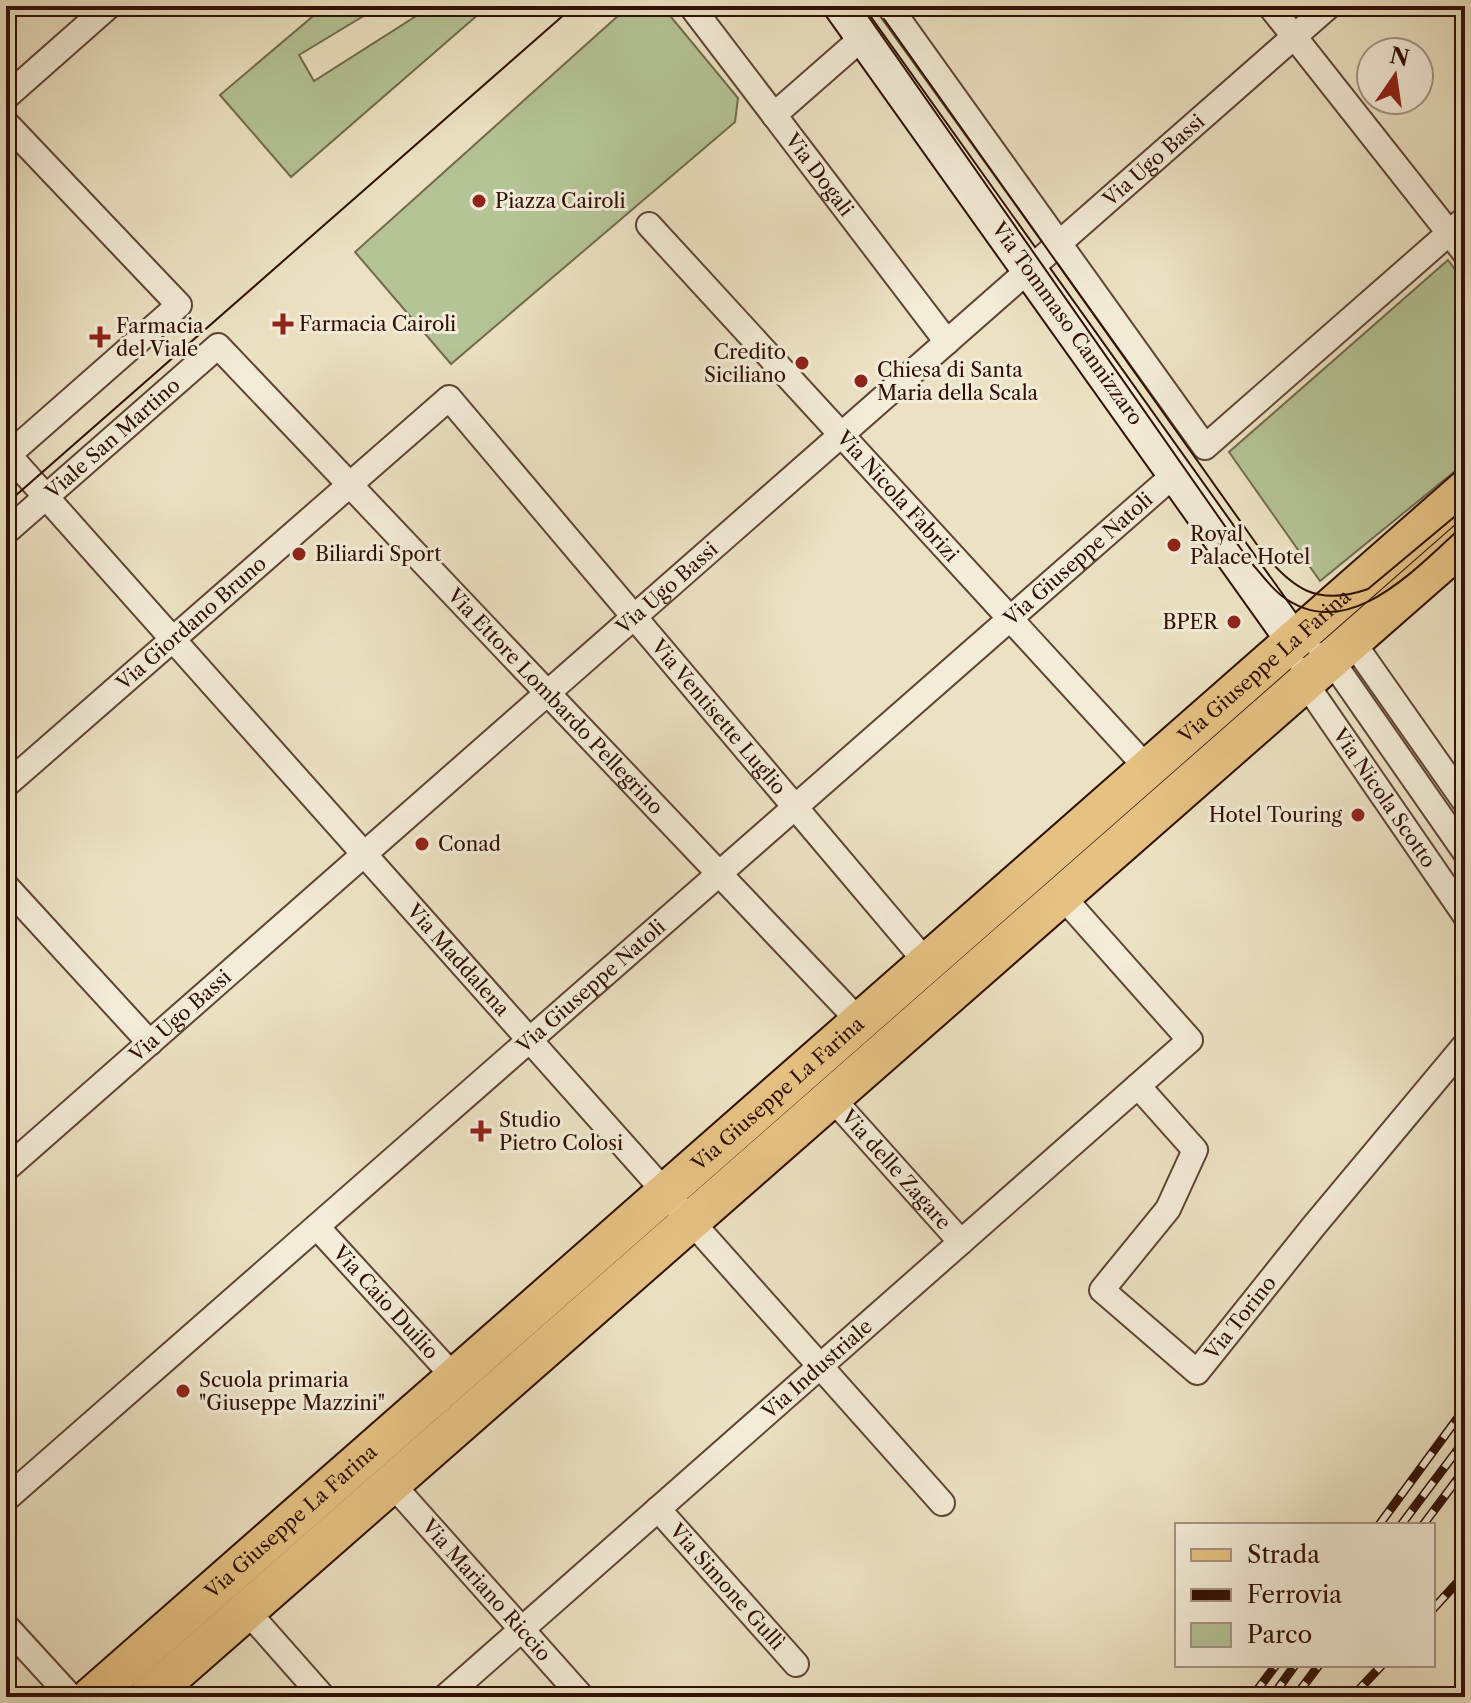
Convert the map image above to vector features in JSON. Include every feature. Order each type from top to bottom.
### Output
[{"type":"main road","name":"Via Giuseppe La Farina","points":[[91,1697],[1465,490]]},
{"type":"main road","name":"Via Giuseppe La Farina","points":[[148,1697],[1465,542]]},
{"type":"street","points":[[6,97],[109,6]]},
{"type":"street","name":"Via Dogali","points":[[691,6],[947,342]]},
{"type":"street","name":"Via Tommaso Cannizzaro","points":[[841,6],[1294,641]]},
{"type":"street","points":[[1270,6],[1457,226],[1465,253]]},
{"type":"street","name":"Via Ugo Bassi","points":[[6,1169],[1329,6]]},
{"type":"street","name":"Via Tommaso Cannizzaro","points":[[893,8],[1205,447],[1457,226]]},
{"type":"street","points":[[774,115],[863,37]]},
{"type":"street","points":[[6,123],[179,305],[7,455]]},
{"type":"street","name":"Via Nicola Fabrizi","points":[[649,225],[1148,769]]},
{"type":"street","name":"Via Ettore Lombardo Pellegrino","points":[[218,346],[860,1022]]},
{"type":"street","name":"Viale San Martino","points":[[6,532],[218,346]]},
{"type":"street","name":"Via Giordano Bruno","points":[[6,785],[449,398]]},
{"type":"street","name":"Via Ventisette Luglio","points":[[449,398],[927,963]]},
{"type":"street","name":"Via Maddalena","points":[[7,455],[942,1503]]},
{"type":"street","name":"Via Giuseppe Natoli","points":[[6,1499],[1175,474]]},
{"type":"street","points":[[1294,641],[1329,660],[1465,802]]},
{"type":"street","points":[[1329,660],[1465,852]]},
{"type":"street","name":"Via Nicola Scotto","points":[[1329,660],[1315,697],[1465,915]]},
{"type":"street","points":[[6,886],[150,1043]]},
{"type":"street","name":"Via Industriale","points":[[445,1697],[1190,1040],[1062,896]]},
{"type":"street","name":"Via Torino","points":[[1138,1086],[1195,1150],[1168,1209],[1102,1290],[1197,1372],[1465,1045]]},
{"type":"street","name":"Via delle Zagare","points":[[832,1098],[961,1242]]},
{"type":"street","name":"Via Caio Duilio","points":[[317,1227],[455,1378]]},
{"type":"street","name":"Via Mariano Riccio","points":[[392,1484],[582,1697]]},
{"type":"street","name":"Via Simone Gullì","points":[[658,1509],[796,1664]]},
{"type":"street","points":[[247,1611],[323,1697]]},
{"type":"street","points":[[6,1626],[71,1697]]},
{"type":"green space","points":[[325,6],[380,6],[299,55],[314,81],[432,6],[488,6],[291,177],[220,95]]},
{"type":"green space","points":[[629,6],[662,6],[738,98],[735,122],[451,364],[355,252]]},
{"type":"green space","points":[[1448,260],[1465,283],[1465,463],[1320,581],[1229,452]]},
{"type":"tram line","points":[[6,504],[574,6]]},
{"type":"tram line","points":[[861,6],[1248,559],[1277,592],[1307,609],[1332,612],[1357,606],[1404,578],[1465,524]]},
{"type":"tram line","points":[[884,19],[1260,549],[1283,575],[1307,591],[1320,595],[1334,596],[1368,589],[1465,508]]},
{"type":"railway","points":[[1380,1523],[1465,1408]]},
{"type":"railway","points":[[1403,1523],[1465,1440]]},
{"type":"railway","points":[[1424,1523],[1465,1469]]},
{"type":"railway","points":[[1435,1607],[1465,1574]]},
{"type":"railway","points":[[1252,1697],[1274,1667]]},
{"type":"railway","points":[[1272,1697],[1294,1667]]},
{"type":"railway","points":[[1295,1697],[1318,1667]]},
{"type":"railway","points":[[1352,1697],[1380,1667]]},
{"type":"place","name":"Piazza Cairoli","points":[[479,201]]},
{"type":"place","name":"Farmacia Cairoli","points":[[283,324]]},
{"type":"place","name":"Farmacia del Viale","points":[[100,337]]},
{"type":"place","name":"Credito Siciliano","points":[[802,363]]},
{"type":"place","name":"Chiesa di Santa Maria della Scala","points":[[861,381]]},
{"type":"place","name":"Royal Palace Hotel","points":[[1174,545]]},
{"type":"place","name":"Biliardi Sport","points":[[299,554]]},
{"type":"place","name":"BPER","points":[[1234,622]]},
{"type":"place","name":"Hotel Touring","points":[[1358,815]]},
{"type":"place","name":"Conad","points":[[422,844]]},
{"type":"place","name":"Studio Pietro Colosi","points":[[481,1131]]},
{"type":"place","name":"Scuola primaria \"Giuseppe Mazzini\"","points":[[183,1391]]}]
